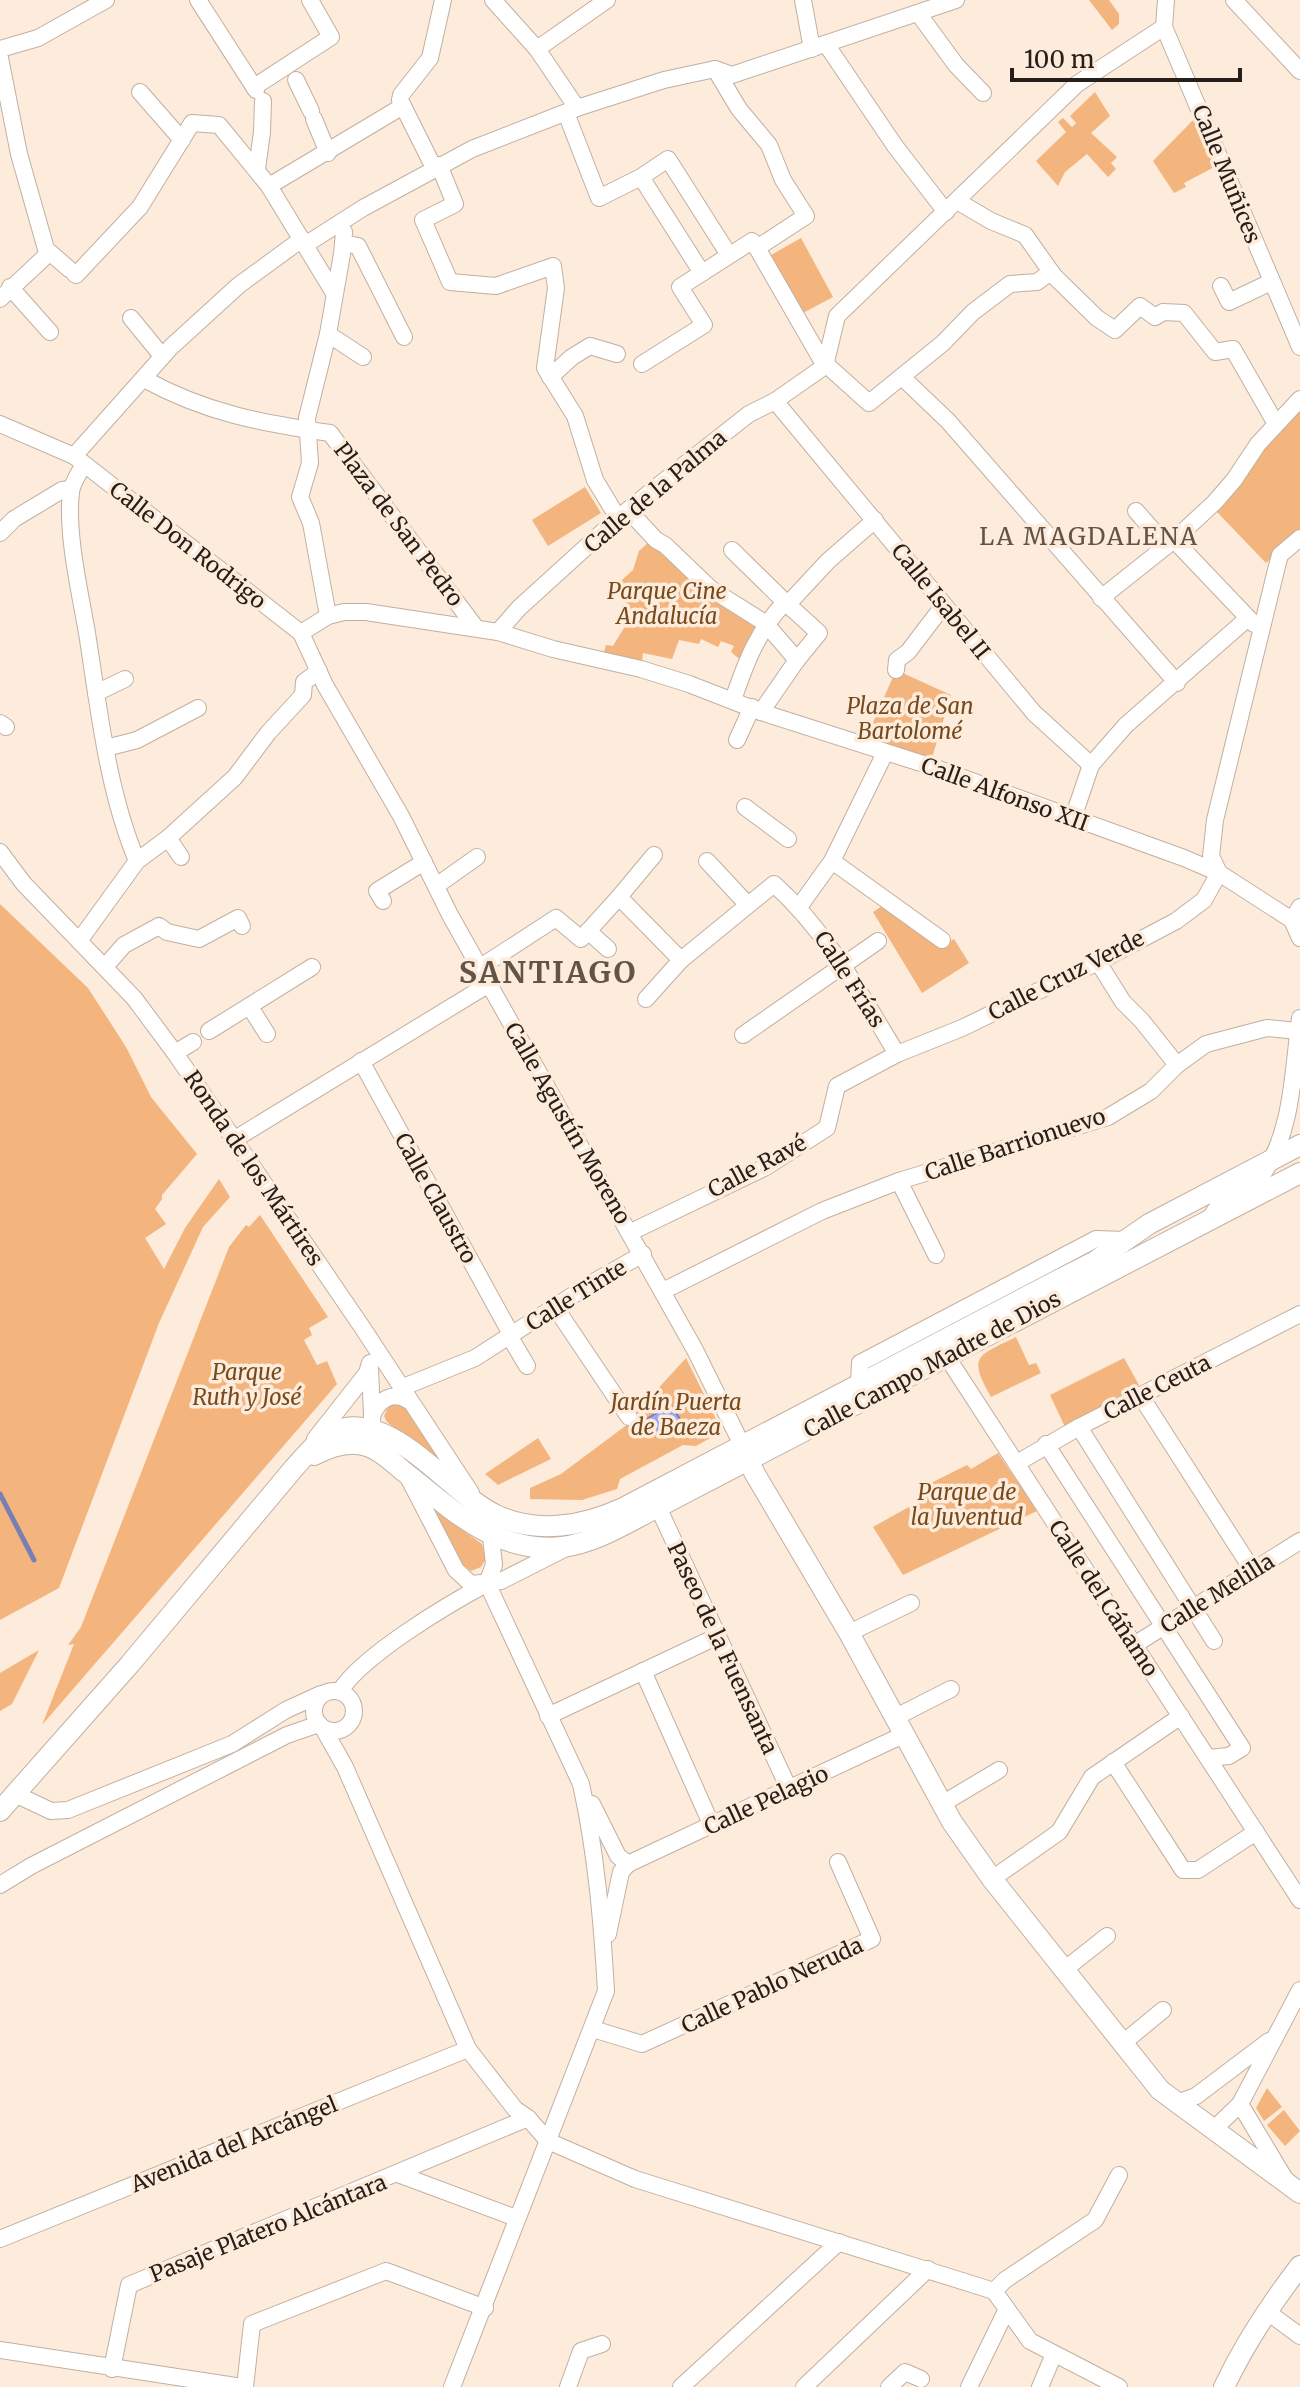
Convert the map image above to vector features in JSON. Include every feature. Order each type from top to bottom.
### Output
[{"type":"main road","name":"Calle Campo Madre de Dios","points":[[377,1450],[456,1514],[492,1536],[529,1545],[571,1545],[605,1534],[658,1507],[859,1384],[1094,1262],[1149,1224],[1264,1167],[1300,1145]]},
{"type":"main road","name":"Calle Campo Madre de Dios","points":[[372,1423],[480,1506],[500,1517],[527,1524],[566,1525],[591,1521],[745,1453],[947,1357],[1210,1218],[1297,1177]]},
{"type":"main road","points":[[5,1804],[130,1664],[315,1446],[334,1432],[372,1423]]},
{"type":"main road","points":[[294,1468],[341,1444],[360,1444],[377,1450]]},
{"type":"main road","points":[[745,1453],[845,1626],[942,1804],[992,1879],[1160,2090],[1294,2189]]},
{"type":"main road","points":[[1224,2387],[1243,2347],[1300,2266]]},
{"type":"street","points":[[198,0],[258,93],[262,132],[257,169]]},
{"type":"street","points":[[258,93],[290,72],[331,37],[310,0]]},
{"type":"street","points":[[443,0],[430,58],[400,100],[455,204],[423,220],[450,282],[496,286],[553,266],[556,288],[545,368],[575,416],[595,480],[623,514],[665,545],[711,589],[765,623],[797,660]]},
{"type":"street","points":[[493,0],[537,49],[571,110],[599,198],[668,159],[733,253]]},
{"type":"street","points":[[537,49],[607,0]]},
{"type":"street","points":[[803,0],[819,46],[895,146],[951,206],[1025,235],[1051,272],[1097,318],[1115,330],[1140,306],[1155,317],[1163,312],[1184,313],[1215,352],[1233,349],[1276,424]]},
{"type":"street","points":[[894,0],[983,93]]},
{"type":"street","points":[[137,861],[124,829],[96,693],[79,586],[70,512],[71,489],[79,460],[162,356],[239,285],[304,242],[472,149],[571,110],[664,80],[715,69],[732,75],[956,0]]},
{"type":"street","name":"Calle Muñices","points":[[1166,0],[1164,27],[1300,347]]},
{"type":"street","points":[[1234,0],[1300,71]]},
{"type":"street","points":[[0,49],[38,38],[97,2]]},
{"type":"street","points":[[825,366],[837,316],[1077,84],[1164,27]]},
{"type":"street","points":[[0,58],[19,154],[46,249],[76,275],[140,207],[192,123],[219,125],[257,169],[334,293]]},
{"type":"street","points":[[715,69],[739,109],[769,145],[783,180],[806,216],[757,248]]},
{"type":"street","points":[[290,72],[313,115],[328,153]]},
{"type":"street","points":[[140,92],[182,140]]},
{"type":"street","points":[[269,186],[403,106]]},
{"type":"street","points":[[641,177],[700,274]]},
{"type":"street","points":[[144,379],[221,413],[309,430],[307,418],[328,334],[343,243],[344,232],[339,224]]},
{"type":"street","points":[[642,364],[704,325],[680,287],[752,241],[825,366],[869,403],[903,378],[973,312],[1010,284],[1037,282],[1051,272]]},
{"type":"street","points":[[343,243],[358,246],[404,337]]},
{"type":"street","points":[[49,253],[5,293],[50,332]]},
{"type":"street","points":[[1221,286],[1229,302],[1271,282]]},
{"type":"street","points":[[131,318],[162,356]]},
{"type":"street","points":[[328,334],[363,357]]},
{"type":"street","points":[[550,377],[590,346],[617,354]]},
{"type":"street","name":"Calle de la Palma","points":[[498,632],[519,608],[623,514],[749,414],[775,401],[825,366]]},
{"type":"street","points":[[903,378],[948,421],[1177,683]]},
{"type":"street","points":[[1101,598],[1170,542],[1228,487],[1258,444],[1300,399]]},
{"type":"street","name":"Calle Isabel II","points":[[775,401],[1034,713],[1091,765]]},
{"type":"street","name":"Calle Don Rodrigo","points":[[0,424],[79,460],[301,633]]},
{"type":"street","name":"Plaza de San Pedro","points":[[328,616],[311,523],[300,497],[310,463],[309,430],[330,433],[476,628]]},
{"type":"street","points":[[0,533],[14,519],[62,490],[71,489]]},
{"type":"street","points":[[1136,511],[1254,624]]},
{"type":"street","points":[[733,700],[765,623],[875,520]]},
{"type":"street","points":[[1219,873],[1211,856],[1215,820],[1254,624],[1280,555],[1300,538]]},
{"type":"street","points":[[732,550],[819,633],[737,740]]},
{"type":"street","points":[[896,670],[897,660],[908,652],[943,606]]},
{"type":"street","name":"Plaza de San Pedro","points":[[301,633],[328,616],[344,612],[366,612],[476,628]]},
{"type":"street","points":[[1073,818],[1091,765],[1126,725],[1254,624]]},
{"type":"street","name":"Calle Alfonso XII","points":[[476,628],[641,669],[933,767],[1219,873],[1296,913]]},
{"type":"street","name":"Calle Agustín Moreno","points":[[301,633],[325,685],[387,792],[479,968],[643,1254],[745,1453]]},
{"type":"street","points":[[79,941],[137,861],[168,838],[229,783],[303,695],[304,682],[319,671]]},
{"type":"street","points":[[96,693],[125,679]]},
{"type":"street","points":[[106,748],[137,740],[198,708]]},
{"type":"street","points":[[799,907],[832,861],[885,753]]},
{"type":"street","points":[[745,807],[788,839]]},
{"type":"street","points":[[168,838],[181,857]]},
{"type":"street","name":"Ronda de los Mártires","points":[[0,852],[24,884],[134,998],[175,1053],[480,1506],[492,1536]]},
{"type":"street","points":[[479,968],[556,918],[581,939],[654,855]]},
{"type":"street","points":[[436,886],[477,857]]},
{"type":"street","points":[[646,999],[681,960],[747,904],[707,861]]},
{"type":"street","points":[[832,861],[942,940]]},
{"type":"street","points":[[383,901],[377,891],[424,862]]},
{"type":"street","name":"Calle Cruz Verde","points":[[897,1054],[962,1028],[1176,921],[1204,900],[1219,873]]},
{"type":"street","name":"Calle Frías","points":[[747,904],[774,884],[799,907],[843,964],[897,1054]]},
{"type":"street","points":[[619,897],[681,960]]},
{"type":"street","points":[[1296,913],[1300,938]]},
{"type":"street","points":[[110,961],[124,945],[159,926],[167,932],[199,939],[238,918],[242,926]]},
{"type":"street","points":[[588,931],[608,949]]},
{"type":"street","points":[[743,1035],[878,941]]},
{"type":"street","points":[[1098,962],[1123,1002],[1177,1065]]},
{"type":"street","points":[[209,1031],[312,967]]},
{"type":"street","points":[[235,1139],[489,984]]},
{"type":"street","points":[[250,1007],[267,1034]]},
{"type":"street","points":[[1210,1218],[1222,1200],[1253,1184],[1280,1136],[1299,1025]]},
{"type":"street","name":"Calle Barrionuevo","points":[[663,1291],[822,1211],[899,1181],[1108,1117],[1151,1091],[1177,1065],[1206,1044],[1267,1028],[1299,1025]]},
{"type":"street","points":[[175,1053],[193,1042]]},
{"type":"street","name":"Calle Ravé","points":[[631,1232],[766,1167],[827,1128],[837,1086],[897,1054]]},
{"type":"street","name":"Calle Claustro","points":[[361,1061],[511,1336]]},
{"type":"street","points":[[1288,1101],[1300,1121]]},
{"type":"street","name":"Calle Campo Madre de Dios","points":[[1264,1167],[1297,1177]]},
{"type":"street","name":"Calle Barrionuevo","points":[[899,1181],[936,1255]]},
{"type":"street","name":"Calle Tinte","points":[[372,1423],[377,1406],[391,1396],[401,1396],[475,1358],[643,1254]]},
{"type":"street","points":[[555,1307],[629,1417]]},
{"type":"street","name":"Calle Ceuta","points":[[1017,1463],[1046,1444],[1300,1314]]},
{"type":"street","points":[[362,1327],[370,1363],[372,1423],[377,1450]]},
{"type":"street","name":"Calle Tinte","points":[[511,1336],[527,1366]]},
{"type":"street","name":"Calle del Cáñamo","points":[[947,1357],[1300,1900]]},
{"type":"street","points":[[294,1468],[367,1373],[370,1363]]},
{"type":"street","points":[[1140,1395],[1253,1571]]},
{"type":"street","points":[[1079,1427],[1214,1641]]},
{"type":"street","name":"Calle del Cáñamo","points":[[1046,1444],[1242,1748]]},
{"type":"street","points":[[405,1473],[460,1576],[471,1584],[487,1583]]},
{"type":"street","name":"Paseo de la Fuensanta","points":[[658,1507],[789,1789]]},
{"type":"street","points":[[492,1536],[494,1565],[487,1583],[581,1784],[618,1856],[628,1864],[621,1872],[604,1956]]},
{"type":"street","name":"Calle Melilla","points":[[1134,1645],[1300,1541]]},
{"type":"street","name":"Calle Campo Madre de Dios","points":[[340,1691],[357,1669],[448,1606],[487,1583],[503,1580],[571,1545]]},
{"type":"street","points":[[845,1626],[911,1603]]},
{"type":"street","points":[[548,1716],[718,1636]]},
{"type":"street","points":[[643,1671],[712,1826]]},
{"type":"street","name":"Calle Pelagio","points":[[628,1864],[789,1789],[898,1726],[951,1689]]},
{"type":"street","points":[[5,1804],[51,1811],[68,1810],[232,1744],[286,1710],[327,1691],[340,1691],[353,1704],[353,1717],[346,1727],[343,1748],[345,1767]]},
{"type":"street","points":[[321,1694],[313,1712],[345,1767],[468,2049],[515,2109],[528,2118],[548,2141],[635,2179],[994,2291],[1030,2341],[1119,2387]]},
{"type":"street","points":[[992,1879],[1059,1832],[1092,1777],[1181,1716]]},
{"type":"street","points":[[0,1885],[31,1866],[287,1735],[321,1726],[334,1731],[346,1727]]},
{"type":"street","points":[[1208,1758],[1229,1756],[1257,1737]]},
{"type":"street","points":[[1113,1762],[1183,1870],[1198,1870],[1256,1832]]},
{"type":"street","points":[[942,1804],[999,1770]]},
{"type":"street","points":[[452,2387],[606,1991],[591,1834],[581,1784]]},
{"type":"street","name":"Calle Pablo Neruda","points":[[593,2029],[642,2044],[872,1939],[838,1862]]},
{"type":"street","points":[[1064,1970],[1107,1936]]},
{"type":"street","points":[[1213,2130],[1240,2104],[1300,1990]]},
{"type":"street","points":[[1124,2042],[1163,2010]]},
{"type":"street","points":[[1177,2103],[1196,2096],[1274,2038]]},
{"type":"street","name":"Avenida del Arcángel","points":[[0,2239],[468,2049]]},
{"type":"street","points":[[1240,2104],[1294,2189]]},
{"type":"street","name":"Pasaje Platero Alcántara","points":[[112,2369],[129,2285],[528,2118]]},
{"type":"street","name":"Pasaje Platero Alcántara","points":[[398,2174],[516,2218]]},
{"type":"street","points":[[994,2291],[1005,2280],[1095,2220],[1119,2175]]},
{"type":"street","points":[[681,2387],[839,2242]]},
{"type":"street","points":[[804,2387],[928,2269]]},
{"type":"street","points":[[0,2350],[244,2387],[252,2324],[386,2271],[485,2308]]},
{"type":"street","points":[[969,2387],[1007,2309]]},
{"type":"street","points":[[1266,2311],[1300,2336]]},
{"type":"street","points":[[568,2387],[581,2351],[602,2344]]},
{"type":"street","points":[[1040,2387],[1054,2354]]},
{"type":"street","points":[[889,2387],[905,2372],[921,2379]]},
{"type":"green space","points":[[1089,0],[1109,0],[1119,14],[1119,24],[1112,30]]},
{"type":"green space","points":[[1095,92],[1110,116],[1091,133],[1117,157],[1111,163],[1116,169],[1108,177],[1087,154],[1065,172],[1058,186],[1036,161],[1066,132],[1058,122],[1063,118],[1072,127],[1076,123],[1070,116]]},
{"type":"green space","points":[[1200,113],[1220,164],[1184,183],[1186,187],[1174,193],[1153,161]]},
{"type":"green space","points":[[801,238],[833,297],[803,313],[771,255]]},
{"type":"green space","points":[[1300,410],[1300,535],[1266,563],[1216,511],[1272,431]]},
{"type":"green space","points":[[585,487],[601,513],[548,546],[532,520]]},
{"type":"green space","name":"Parque Cine Andalucía","points":[[651,540],[759,627],[743,662],[731,652],[734,646],[721,641],[718,647],[701,639],[699,644],[679,640],[672,659],[643,653],[641,669],[603,656],[606,645],[613,646],[630,618],[625,613],[629,605],[612,589],[633,570],[639,551]]},
{"type":"green space","name":"Plaza de San Bartolomé","points":[[896,670],[951,695],[931,761],[865,741]]},
{"type":"green space","points":[[0,904],[88,988],[126,1047],[151,1097],[197,1154],[162,1195],[155,1209],[166,1224],[145,1238],[164,1269],[185,1228],[219,1179],[230,1197],[203,1227],[159,1323],[59,1588],[0,1620]]},
{"type":"green space","points":[[885,904],[943,945],[954,939],[969,963],[922,993],[873,912]]},
{"type":"green space","name":"Parque Ruth y José","points":[[260,1215],[328,1317],[309,1328],[312,1335],[304,1340],[317,1365],[327,1361],[337,1384],[42,1725],[74,1644],[68,1645],[81,1627],[229,1247],[246,1225],[249,1227]]},
{"type":"green space","points":[[1016,1337],[1029,1365],[1036,1363],[1041,1373],[991,1397],[979,1373],[980,1358]]},
{"type":"green space","name":"Jardín Puerta de Baeza","points":[[686,1358],[716,1419],[706,1425],[712,1437],[696,1446],[683,1445],[620,1479],[617,1489],[582,1500],[530,1499],[530,1488],[561,1474],[632,1421],[633,1416]]},
{"type":"green space","points":[[1124,1358],[1139,1385],[1065,1427],[1050,1395]]},
{"type":"green space","points":[[393,1404],[406,1407],[444,1467],[387,1422],[384,1416]]},
{"type":"green space","points":[[538,1438],[551,1459],[498,1485],[485,1474]]},
{"type":"green space","name":"Parque de la Juventud","points":[[998,1453],[1037,1511],[903,1575],[873,1527],[932,1494],[927,1485],[967,1465],[971,1469]]},
{"type":"green space","points":[[434,1510],[482,1544],[486,1559],[481,1567],[471,1571],[463,1565]]},
{"type":"green space","points":[[39,1650],[12,1704],[0,1711],[0,1673]]},
{"type":"green space","points":[[1267,2088],[1282,2107],[1264,2121],[1256,2108]]},
{"type":"green space","points":[[1284,2110],[1300,2131],[1285,2146],[1267,2125]]},
{"type":"water","points":[[670,1404],[680,1419],[656,1434],[647,1419]]},
{"type":"waterway","points":[[0,1494],[34,1560]]},
{"type":"district","name":"LA MAGDALENA","points":[[1089,537]]},
{"type":"district","name":"SANTIAGO","points":[[548,973]]}]
